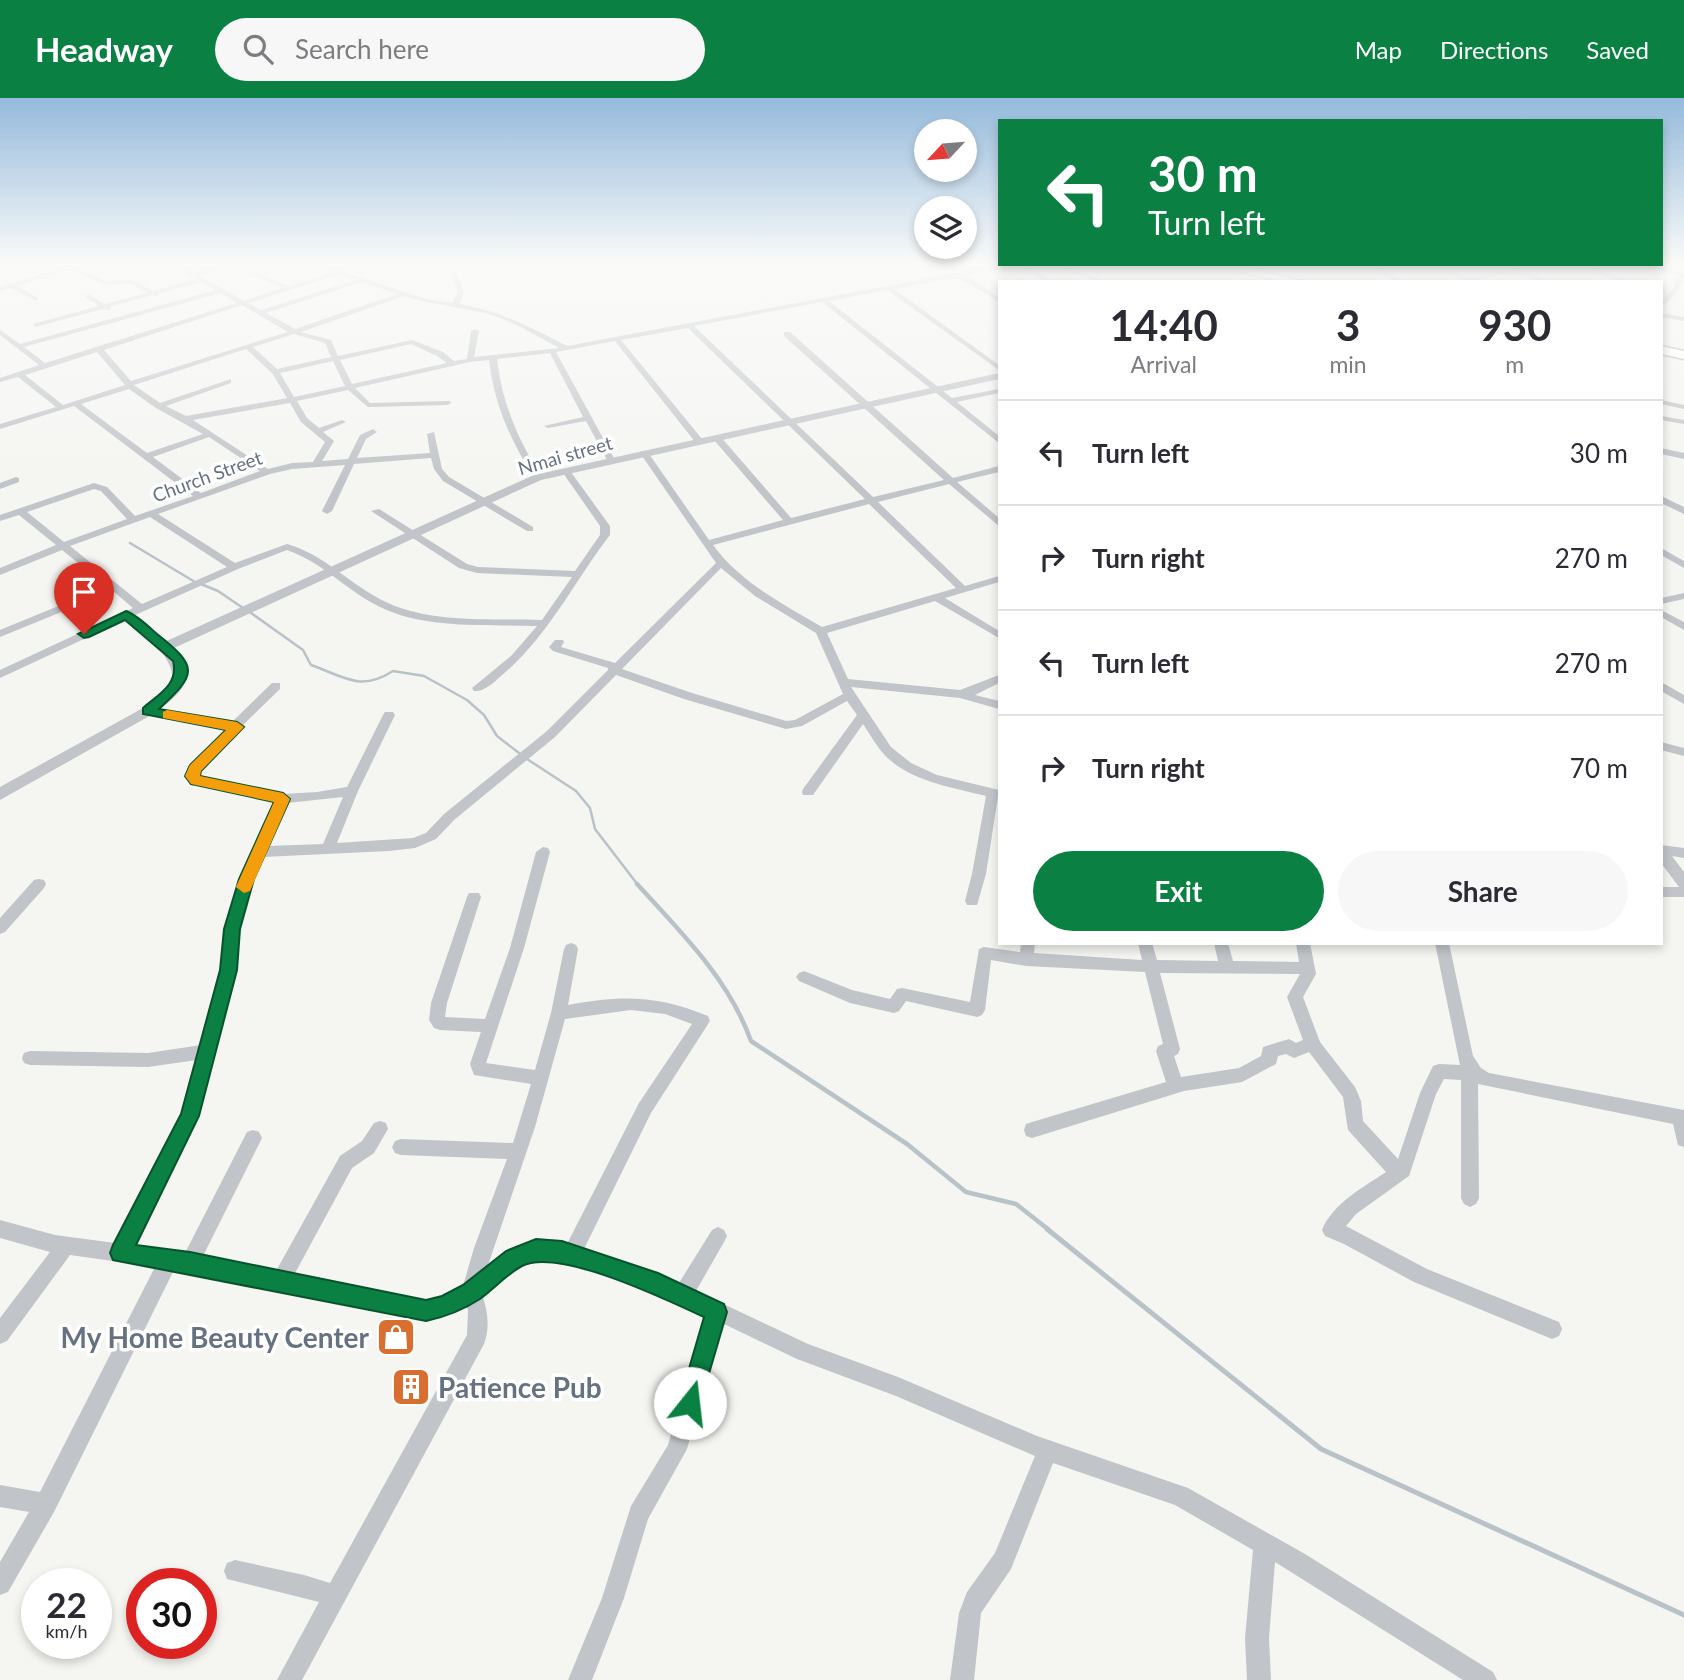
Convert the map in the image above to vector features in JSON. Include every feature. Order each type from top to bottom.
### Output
[{"type":"main road","points":[[1663,352],[1684,356]]},
{"type":"street","points":[[7,337],[43,365]]},
{"type":"street","points":[[19,346],[55,337]]},
{"type":"street","points":[[0,380],[134,337]]},
{"type":"street","points":[[0,427],[278,337]]},
{"type":"street","points":[[310,337],[331,345],[334,359],[349,387],[369,405],[447,403]]},
{"type":"street","points":[[470,360],[474,337]]},
{"type":"street","points":[[542,337],[565,348]]},
{"type":"street","points":[[186,419],[292,400],[470,360],[552,351],[623,337]]},
{"type":"street","points":[[701,337],[962,589]]},
{"type":"street","points":[[790,337],[998,522]]},
{"type":"street","points":[[870,337],[998,439]]},
{"type":"street","points":[[956,337],[998,367]]},
{"type":"street","points":[[616,338],[699,441]]},
{"type":"street","points":[[275,372],[417,342],[453,364]]},
{"type":"street","points":[[247,346],[275,372],[304,420],[331,443],[316,464]]},
{"type":"street","points":[[98,348],[130,385],[267,472]]},
{"type":"street","points":[[552,351],[611,460]]},
{"type":"street","points":[[493,358],[495,384],[508,423],[538,477]]},
{"type":"street","points":[[18,373],[62,408]]},
{"type":"street","name":"Nmai street","points":[[166,647],[538,477],[998,376]]},
{"type":"street","points":[[159,405],[228,381]]},
{"type":"street","points":[[951,401],[998,391]]},
{"type":"street","points":[[1663,402],[1684,407]]},
{"type":"street","points":[[76,404],[201,497]]},
{"type":"street","points":[[548,426],[589,418]]},
{"type":"street","points":[[1663,418],[1684,422]]},
{"type":"street","points":[[317,431],[342,422]]},
{"type":"street","points":[[327,512],[363,438],[373,432]]},
{"type":"street","points":[[147,456],[210,434]]},
{"type":"street","points":[[431,434],[438,469],[446,480],[530,530]]},
{"type":"street","points":[[717,438],[789,520]]},
{"type":"street","points":[[1663,451],[1684,456]]},
{"type":"street","points":[[644,453],[722,563],[759,594],[821,631],[849,695],[887,750],[906,766],[933,778],[996,794],[987,818],[985,851],[972,901]]},
{"type":"street","name":"Church Street","points":[[0,572],[62,546],[267,472],[316,464],[435,455]]},
{"type":"street","points":[[707,544],[789,520],[998,469]]},
{"type":"street","points":[[478,688],[503,671],[522,652],[605,535],[604,526],[565,470]]},
{"type":"street","points":[[0,486],[16,480]]},
{"type":"street","points":[[0,518],[99,486],[134,521]]},
{"type":"street","points":[[1663,500],[1684,511]]},
{"type":"street","points":[[20,511],[139,607]]},
{"type":"street","points":[[376,511],[445,557],[470,568],[578,574]]},
{"type":"street","points":[[153,515],[234,567]]},
{"type":"street","points":[[0,674],[139,607],[288,547],[331,570],[386,606],[462,619],[545,622]]},
{"type":"street","points":[[1663,552],[1684,565]]},
{"type":"street","points":[[258,852],[389,846],[415,843],[430,836],[449,817],[551,734],[722,563]]},
{"type":"street","points":[[821,631],[998,579]]},
{"type":"street","points":[[0,634],[114,587]]},
{"type":"street","points":[[1663,601],[1684,596]]},
{"type":"street","points":[[936,597],[998,634]]},
{"type":"street","points":[[1663,614],[1684,627]]},
{"type":"street","points":[[0,794],[148,711],[179,684],[182,671],[179,660],[126,615]]},
{"type":"street","points":[[559,642],[555,648],[557,649],[688,696],[786,725],[798,723],[849,695]]},
{"type":"street","points":[[960,694],[969,693],[998,679]]},
{"type":"street","points":[[842,682],[960,694],[998,705]]},
{"type":"street","points":[[276,686],[202,760],[192,776],[196,780],[283,799],[352,791]]},
{"type":"street","points":[[1663,687],[1684,700]]},
{"type":"street","points":[[148,711],[237,727]]},
{"type":"street","points":[[328,848],[388,715]]},
{"type":"street","points":[[808,792],[863,715]]},
{"type":"street","points":[[1663,747],[1684,752]]},
{"type":"street","points":[[120,1253],[190,1116],[229,970],[232,929],[246,879],[283,799]]},
{"type":"street","points":[[1663,850],[1684,853]]},
{"type":"street","points":[[541,1078],[480,1070],[478,1064],[517,948],[543,852]]},
{"type":"street","points":[[1663,857],[1684,883]]},
{"type":"street","points":[[0,928],[39,884]]},
{"type":"street","points":[[1663,892],[1684,892]]},
{"type":"street","points":[[474,897],[439,1003],[437,1020],[440,1023],[491,1026]]},
{"type":"street","points":[[1026,960],[1028,945]]},
{"type":"street","points":[[1146,945],[1172,1049],[1164,1051],[1176,1086]]},
{"type":"street","points":[[1222,945],[1227,966]]},
{"type":"street","points":[[1303,945],[1306,979],[1295,997],[1312,1043],[1320,1057],[1348,1089],[1356,1106],[1354,1124],[1399,1173]]},
{"type":"street","points":[[1442,945],[1465,1059],[1472,1073],[1470,1198]]},
{"type":"street","points":[[289,1680],[477,1338],[479,1320],[471,1292],[483,1248],[519,1150],[541,1078],[559,1013],[571,949]]},
{"type":"street","points":[[804,977],[850,996],[894,1006],[902,994],[977,1010],[984,953],[1026,960],[1151,967],[1307,968]]},
{"type":"street","points":[[559,1013],[629,1002],[687,1014],[702,1021],[642,1115],[571,1255]]},
{"type":"street","points":[[1032,1130],[1176,1086],[1242,1075],[1270,1059],[1269,1052],[1289,1046],[1294,1051],[1312,1043]]},
{"type":"street","points":[[30,1058],[118,1061],[174,1057],[209,1051]]},
{"type":"street","points":[[1552,1329],[1399,1266],[1348,1235],[1331,1230],[1350,1208],[1403,1170],[1428,1093],[1439,1071],[1472,1073],[1486,1080],[1682,1117],[1684,1139]]},
{"type":"street","points":[[280,1282],[346,1162],[368,1147],[380,1129]]},
{"type":"street","points":[[190,1263],[253,1138]]},
{"type":"street","points":[[401,1147],[519,1150]]},
{"type":"street","points":[[0,1229],[66,1245],[190,1263],[426,1311],[445,1306],[471,1292],[513,1259],[536,1250],[571,1255],[658,1283],[804,1352],[898,1387],[1048,1450],[1180,1496],[1265,1544],[1485,1680]]},
{"type":"street","points":[[682,1296],[718,1236]]},
{"type":"street","points":[[0,1334],[66,1245]]},
{"type":"street","points":[[0,1584],[46,1504],[169,1260]]},
{"type":"street","points":[[580,1680],[613,1598],[639,1514],[677,1449],[716,1312]]},
{"type":"street","points":[[962,1680],[970,1613],[975,1600],[1003,1561],[1048,1450]]},
{"type":"street","points":[[0,1496],[46,1504]]},
{"type":"street","points":[[1259,1680],[1257,1638],[1265,1544]]},
{"type":"street","points":[[235,1571],[304,1586],[334,1597]]},
{"type":"waterway","points":[[130,543],[195,582]]},
{"type":"waterway","points":[[201,584],[218,591],[243,608]]},
{"type":"waterway","points":[[251,613],[303,650],[311,665],[343,678],[371,681],[393,671],[424,676],[467,700],[484,715],[497,736],[519,753]]},
{"type":"waterway","points":[[527,759],[576,791],[590,808],[595,829],[638,885]]},
{"type":"waterway","points":[[637,884],[717,976],[742,1018],[751,1041],[907,1144],[966,1192],[1016,1204],[1049,1230]]},
{"type":"waterway","points":[[1047,1229],[1321,1449],[1684,1615]]},
{"type":"slow traffic","points":[[167,715],[237,727],[195,769],[192,776],[196,780],[225,784],[283,799],[244,887]]},
{"type":"place","name":"My Home Beauty Center","points":[[396,1337]]},
{"type":"place","name":"Patience Pub","points":[[411,1387]]},
{"type":"route","points":[[84,634],[126,615],[166,647],[179,660],[182,671],[179,684],[148,711],[237,727],[210,752],[192,776],[196,780],[225,784],[283,799],[246,879],[232,929],[229,970],[190,1116],[120,1253],[190,1263],[426,1311],[445,1306],[471,1292],[513,1259],[536,1250],[562,1252],[658,1283],[716,1312],[690,1403]]}]
